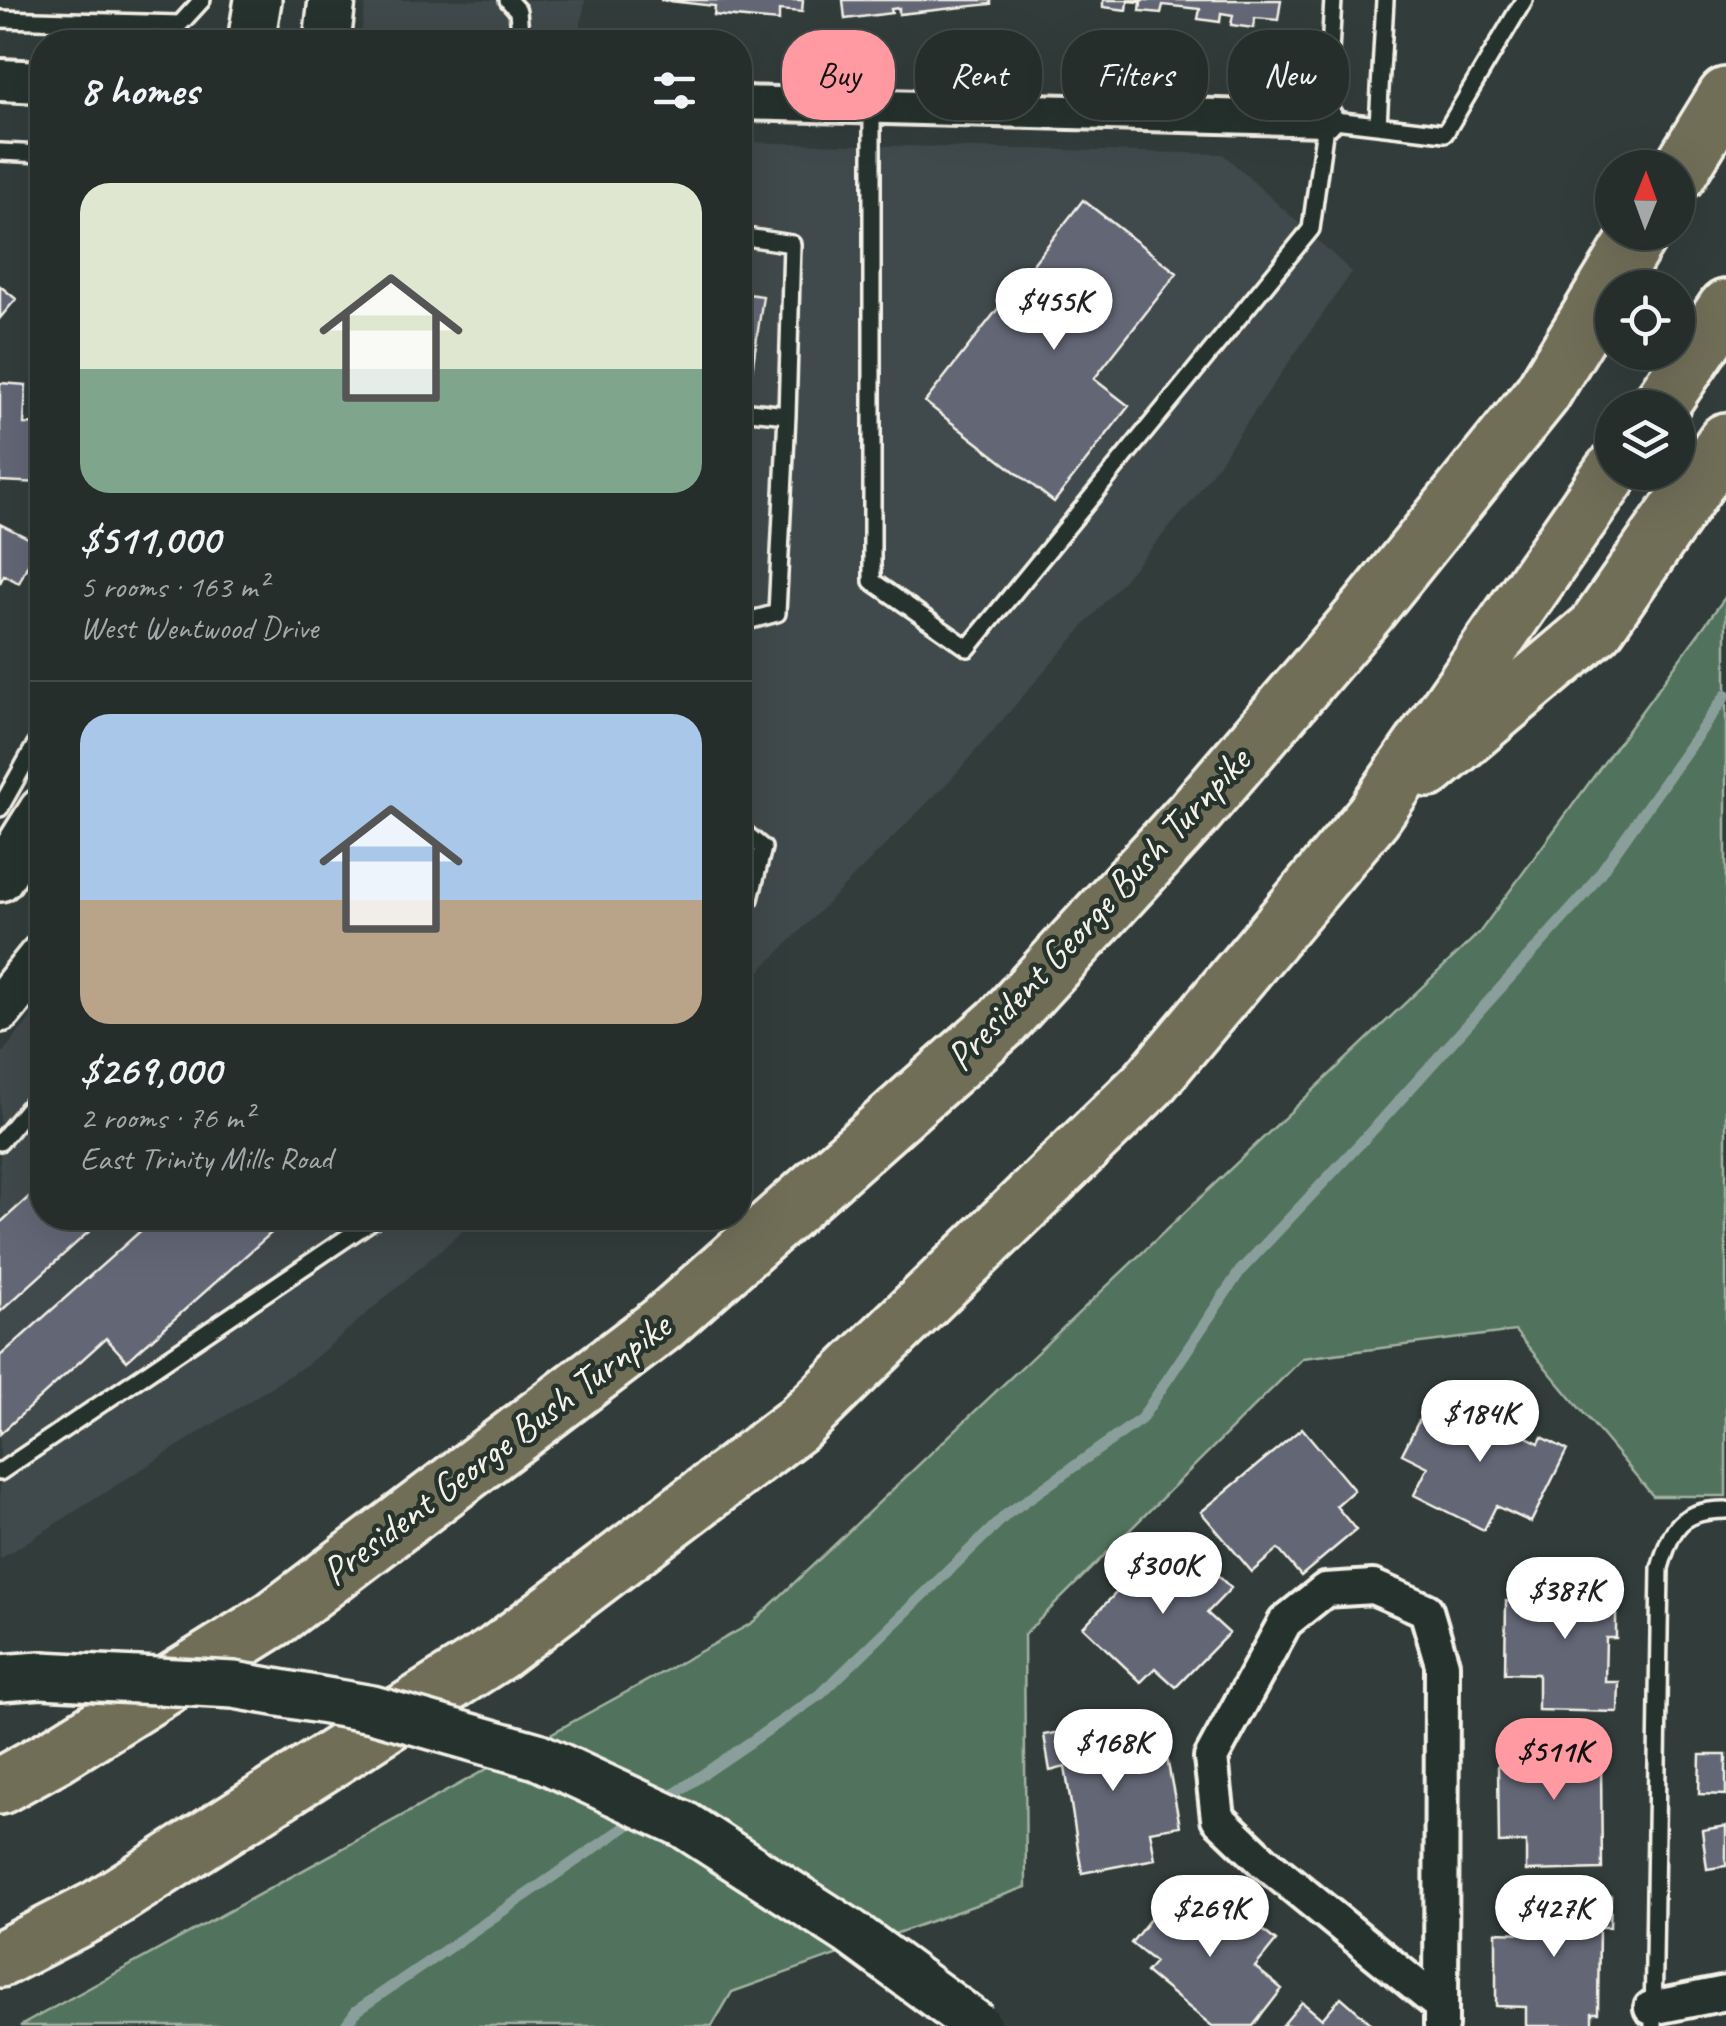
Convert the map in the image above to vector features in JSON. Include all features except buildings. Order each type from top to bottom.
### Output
[{"type":"highway","points":[[1693,150],[1726,96]]},
{"type":"highway","name":"President George Bush Turnpike","points":[[0,1786],[276,1618],[646,1336],[1002,1022],[1194,813],[1368,610],[1542,394],[1630,250]]},
{"type":"highway","points":[[1670,390],[1726,308]]},
{"type":"highway","points":[[1374,816],[1596,628],[1726,441]]},
{"type":"highway","points":[[0,1959],[97,1910],[497,1653],[799,1423],[1149,1083],[1374,816],[1600,490]]},
{"type":"main road","points":[[253,30],[258,0]]},
{"type":"main road","points":[[328,30],[332,0]]},
{"type":"main road","points":[[0,878],[30,830]]},
{"type":"main road","points":[[21,1676],[234,1685],[372,1709],[536,1756],[683,1824],[850,1932],[978,2026]]},
{"type":"street","points":[[0,80],[30,81]]},
{"type":"street","points":[[752,103],[782,104]]},
{"type":"street","points":[[895,108],[1228,116]]},
{"type":"street","points":[[1373,1586],[1426,1610],[1442,1664],[1441,2016],[1218,1818],[1211,1758],[1285,1622],[1325,1590],[1373,1586]]},
{"type":"street","points":[[1652,2017],[1726,1993]]},
{"type":"lane","points":[[0,19],[180,24],[202,0]]},
{"type":"lane","points":[[508,0],[518,11],[520,30]]},
{"type":"lane","points":[[1331,30],[1333,0]]},
{"type":"lane","points":[[1378,125],[1385,0]]},
{"type":"lane","points":[[1335,120],[1445,133],[1524,0]]},
{"type":"lane","points":[[872,120],[872,581],[968,648],[1310,228],[1326,120]]},
{"type":"lane","points":[[0,152],[30,153]]},
{"type":"lane","points":[[752,238],[792,244],[777,613],[752,620]]},
{"type":"lane","points":[[752,411],[787,415]]},
{"type":"lane","points":[[0,808],[30,754]]},
{"type":"lane","points":[[752,839],[762,848],[752,890]]},
{"type":"lane","points":[[0,1142],[30,1106]]},
{"type":"lane","points":[[0,1472],[358,1230]]},
{"type":"lane","points":[[1652,2017],[1660,1568],[1671,1533],[1700,1510],[1726,1510]]},
{"type":"shaded area","points":[[366,0],[585,0],[580,30],[362,30]]},
{"type":"shaded area","points":[[752,142],[1223,154],[1352,272],[1193,500],[952,778],[752,979]]},
{"type":"shaded area","points":[[30,1019],[30,1230],[464,1230],[309,1363],[0,1559],[0,1056]]},
{"type":"green space","points":[[1726,596],[1726,1496],[1653,1496],[1515,1331],[1303,1358],[1024,1635],[1026,1887],[732,1992],[712,2026],[20,2026],[752,1623],[1479,933]]},
{"type":"waterway","points":[[664,1801],[821,1694],[1007,1514],[1141,1419],[1240,1271],[1586,893],[1726,695]]},
{"type":"waterway","points":[[345,2026],[356,2011],[640,1817]]}]
